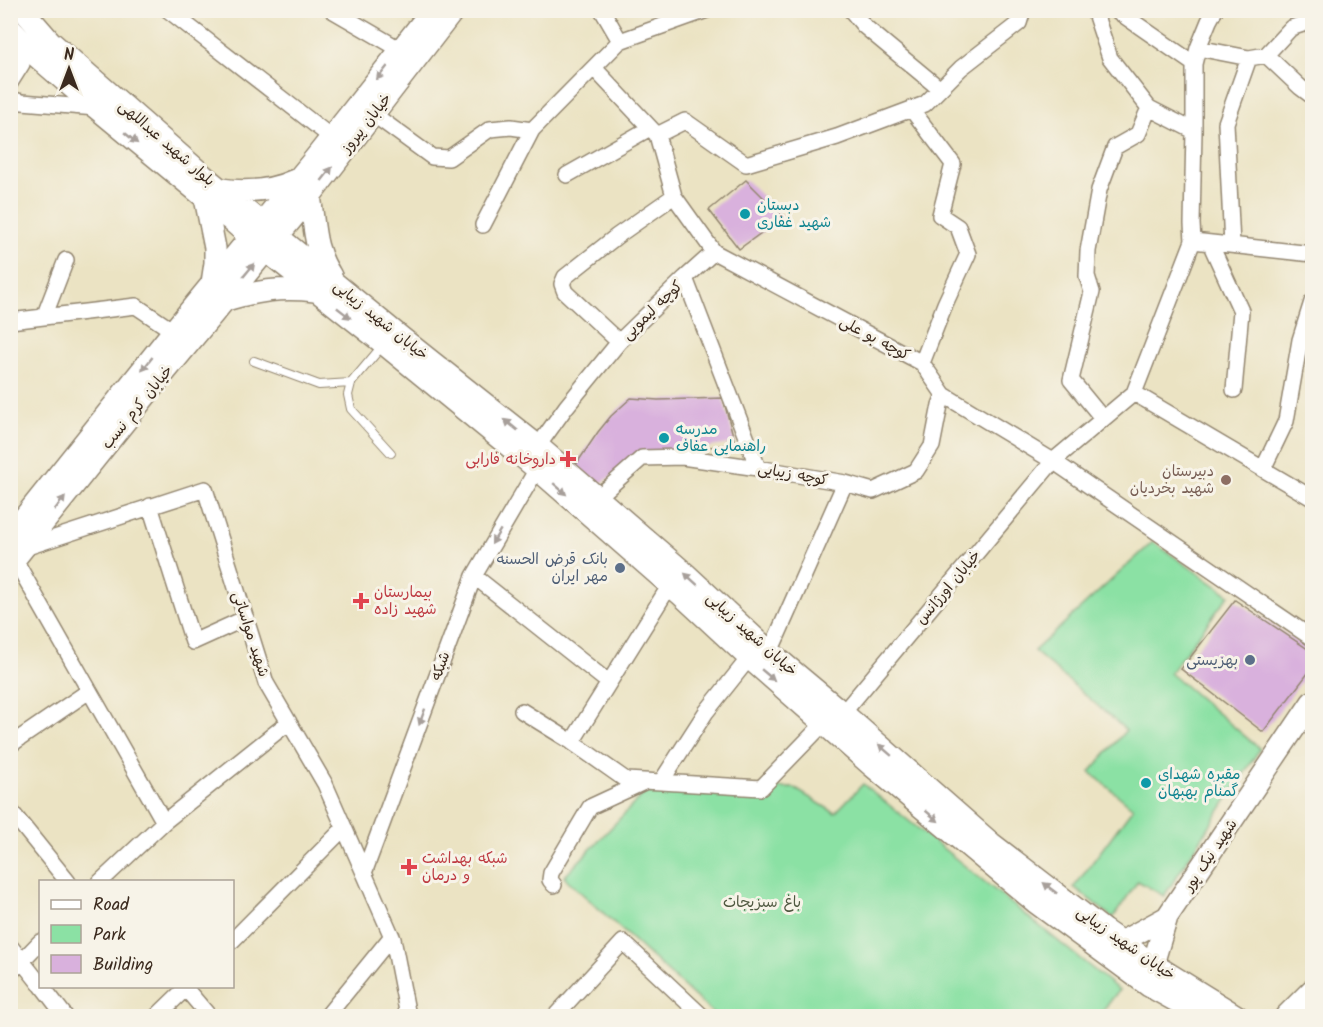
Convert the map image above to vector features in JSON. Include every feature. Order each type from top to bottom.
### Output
[{"type":"main road","name":"بلوار شهید عبداللهی","points":[[23,10],[50,41],[220,200],[264,237]]},
{"type":"main road","name":"خیابان پیروز","points":[[304,187],[331,137],[432,10]]},
{"type":"main road","name":"خیابان پیروز","points":[[264,237],[304,187],[373,114],[454,10]]},
{"type":"main road","name":"بلوار شهید عبداللهی","points":[[17,35],[37,57],[96,108],[220,200]]},
{"type":"main road","points":[[212,283],[220,200],[235,192],[304,187],[319,253],[336,284]]},
{"type":"main road","name":"خیابان کرم نسب","points":[[15,552],[181,336],[212,283],[264,237]]},
{"type":"main road","name":"خیابان کرم نسب","points":[[181,336],[223,301],[264,237]]},
{"type":"main road","name":"خیابان شهید زیبایی","points":[[264,237],[336,284],[598,497],[770,652],[843,713],[908,783],[1035,902],[1149,986],[1203,1017]]},
{"type":"main road","name":"خیابان شهید زیبایی","points":[[264,237],[315,291],[384,344],[537,469],[824,723],[991,843],[1121,942],[1237,1017]]},
{"type":"main road","points":[[223,301],[275,289],[292,288],[315,291]]},
{"type":"main road","name":"شهید نیک پور","points":[[1153,964],[1167,917],[1312,702]]},
{"type":"main road","name":"شهید نیک پور","points":[[1121,942],[1167,917]]},
{"type":"main road","points":[[1286,1017],[1312,990]]},
{"type":"street","points":[[168,10],[331,137]]},
{"type":"street","points":[[332,10],[401,50]]},
{"type":"street","points":[[602,10],[620,41]]},
{"type":"street","points":[[483,225],[532,130],[620,41],[707,10]]},
{"type":"street","points":[[851,10],[864,26],[940,89]]},
{"type":"street","points":[[567,175],[654,132],[685,121],[746,164],[837,137],[912,110],[925,104],[961,68],[1019,23],[1023,10]]},
{"type":"street","points":[[1094,10],[1110,58],[1149,108],[1194,130]]},
{"type":"street","points":[[1116,10],[1194,64]]},
{"type":"street","points":[[1215,10],[1198,48],[1194,64],[1193,241],[1134,393],[1312,498]]},
{"type":"street","points":[[1198,48],[1249,58],[1266,54],[1291,28],[1312,21]]},
{"type":"street","points":[[10,83],[22,64],[17,35]]},
{"type":"street","points":[[1266,54],[1312,96]]},
{"type":"street","points":[[1232,245],[1226,123],[1249,58]]},
{"type":"street","points":[[594,68],[654,132],[674,196],[714,252],[684,278]]},
{"type":"street","points":[[10,99],[96,108]]},
{"type":"street","points":[[1103,419],[1071,380],[1092,292],[1087,276],[1088,250],[1099,190],[1115,147],[1138,134],[1149,108]]},
{"type":"street","points":[[912,110],[953,164],[940,215],[958,227],[968,254],[922,363]]},
{"type":"street","points":[[373,114],[432,157],[449,158],[490,129],[532,130]]},
{"type":"street","points":[[619,342],[565,292],[562,284],[565,277],[674,196]]},
{"type":"street","points":[[1193,241],[1312,254]]},
{"type":"street","points":[[1210,243],[1241,311],[1234,390]]},
{"type":"street","name":"کوچه بو علی","points":[[714,252],[922,363],[944,395],[1053,461],[1312,638]]},
{"type":"street","points":[[44,317],[66,260]]},
{"type":"street","name":"کوچه لیمویی","points":[[538,446],[566,407],[619,342],[684,278],[758,468]]},
{"type":"street","points":[[1263,469],[1286,421],[1300,340],[1312,302]]},
{"type":"street","points":[[10,321],[136,306],[181,336]]},
{"type":"street","name":"خیابان اورژانس","points":[[843,713],[1053,461],[1134,393]]},
{"type":"street","name":"کوچه زیبایی","points":[[598,497],[642,458],[682,457],[846,483],[873,491],[916,471],[932,446],[944,395]]},
{"type":"street","name":"شبکه","points":[[364,873],[474,576],[537,469]]},
{"type":"street","points":[[770,652],[846,483]]},
{"type":"street","name":"شهید مواساتی","points":[[15,552],[205,489],[266,683],[325,784],[392,936],[408,1017]]},
{"type":"street","points":[[150,506],[193,642],[246,618]]},
{"type":"street","points":[[15,552],[89,691],[164,822]]},
{"type":"street","points":[[474,576],[608,682]]},
{"type":"street","points":[[572,742],[670,585]]},
{"type":"street","points":[[661,782],[706,712],[748,658]]},
{"type":"street","points":[[10,745],[89,691]]},
{"type":"street","points":[[522,711],[572,742],[626,780],[761,788],[824,723]]},
{"type":"street","points":[[102,880],[164,822],[289,722]]},
{"type":"street","points":[[554,885],[550,880],[551,873],[590,807],[644,782]]},
{"type":"street","points":[[10,810],[66,880]]},
{"type":"street","points":[[234,939],[344,828]]},
{"type":"street","points":[[327,1017],[392,936]]},
{"type":"street","points":[[555,1017],[623,942],[702,1017]]},
{"type":"street","points":[[10,973],[39,943]]},
{"type":"street","points":[[10,946],[39,982]]},
{"type":"street","points":[[43,988],[65,1017]]},
{"type":"street","points":[[157,1017],[187,988],[209,1017]]},
{"type":"lane","points":[[384,344],[351,383],[348,395],[351,409],[391,453]]},
{"type":"lane","points":[[254,361],[319,385],[351,383]]},
{"type":"green space","points":[[1153,542],[1229,595],[1170,673],[1260,749],[1164,896],[1138,881],[1113,918],[1074,887],[1133,808],[1090,772],[1126,730],[1034,651]]},
{"type":"green space","name":"باغ سبزیجات","points":[[863,784],[1119,990],[1099,1016],[716,1016],[564,877],[648,789],[794,788],[835,813]]},
{"type":"building","name":"دبستان شهید غفاری","points":[[746,180],[783,217],[739,249],[709,210]]},
{"type":"building","name":"مدرسه راهنمایی عفاف","points":[[631,398],[658,400],[723,398],[735,443],[642,458],[596,486],[575,466],[611,416]]},
{"type":"building","name":"بهزیستی","points":[[1235,600],[1312,652],[1312,668],[1263,732],[1181,669]]},
{"type":"place","name":"دبستان شهید غفاری","points":[[745,214]]},
{"type":"place","name":"مدرسه راهنمایی عفاف","points":[[664,438]]},
{"type":"place","name":"داروخانه فارابی","points":[[568,459]]},
{"type":"place","name":"دبیرستان شهید بخردیان","points":[[1226,480]]},
{"type":"place","name":"بانک قرض الحسنه مهر ایران","points":[[620,568]]},
{"type":"place","name":"بیمارستان شهید زاده","points":[[361,601]]},
{"type":"place","name":"بهزیستی","points":[[1250,660]]},
{"type":"place","name":"مقبره شهدای گمنام بهبهان","points":[[1146,783]]},
{"type":"place","name":"شبکه بهداشت و درمان","points":[[409,867]]}]
